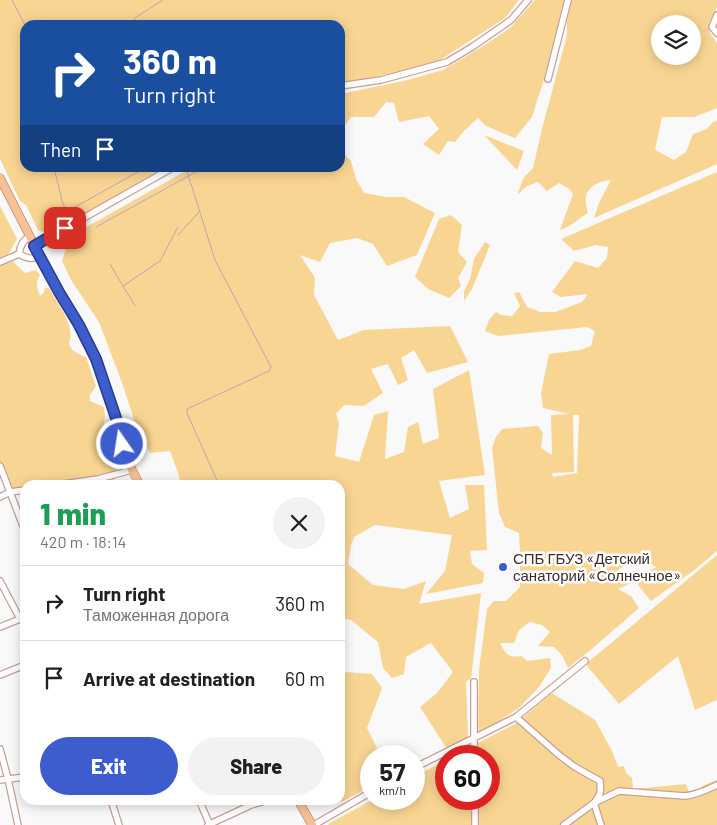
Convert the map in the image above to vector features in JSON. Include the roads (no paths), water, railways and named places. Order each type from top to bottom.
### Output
[{"type":"main road","points":[[0,178],[34,246],[96,359],[116,418],[122,444],[137,480]]},
{"type":"main road","points":[[301,805],[313,825]]},
{"type":"street","points":[[345,85],[380,80],[447,62],[512,19],[528,0]]},
{"type":"street","points":[[548,79],[568,0]]},
{"type":"street","points":[[717,14],[712,27],[717,33]]},
{"type":"street","points":[[34,246],[165,172]]},
{"type":"street","points":[[19,254],[25,238],[30,236]]},
{"type":"street","points":[[0,262],[19,254],[29,258],[40,256]]},
{"type":"street","points":[[0,466],[20,518]]},
{"type":"street","points":[[91,480],[132,470]]},
{"type":"street","points":[[0,497],[10,492],[20,491]]},
{"type":"street","points":[[0,581],[20,613]]},
{"type":"street","points":[[0,627],[20,619]]},
{"type":"street","points":[[425,762],[516,717],[585,660]]},
{"type":"street","points":[[0,675],[20,667]]},
{"type":"street","points":[[474,682],[474,745]]},
{"type":"street","points":[[516,717],[559,755],[575,767],[600,781],[600,795],[594,803]]},
{"type":"street","points":[[0,749],[18,825]]},
{"type":"street","points":[[0,780],[20,777]]},
{"type":"street","points":[[564,825],[594,803],[619,791],[685,796],[701,793],[717,785]]},
{"type":"street","points":[[313,825],[360,798]]},
{"type":"street","points":[[594,803],[601,825]]},
{"type":"street","points":[[112,805],[119,825]]},
{"type":"street","points":[[201,805],[209,825],[251,805]]},
{"type":"street","points":[[475,810],[475,825]]},
{"type":"waterway","points":[[12,0],[22,20]]},
{"type":"waterway","points":[[134,20],[163,0]]},
{"type":"waterway","points":[[55,172],[63,204],[68,211],[138,172]]},
{"type":"waterway","points":[[187,172],[215,260],[271,367],[269,371],[187,409],[187,413],[217,480]]},
{"type":"waterway","points":[[96,227],[196,172]]},
{"type":"waterway","points":[[178,235],[199,212]]},
{"type":"waterway","points":[[135,306],[123,286],[160,261],[178,227]]},
{"type":"waterway","points":[[110,264],[123,286]]},
{"type":"place","name":"СПБ ГБУЗ «Детский санаторий «Солнечное»","points":[[503,567]]}]
